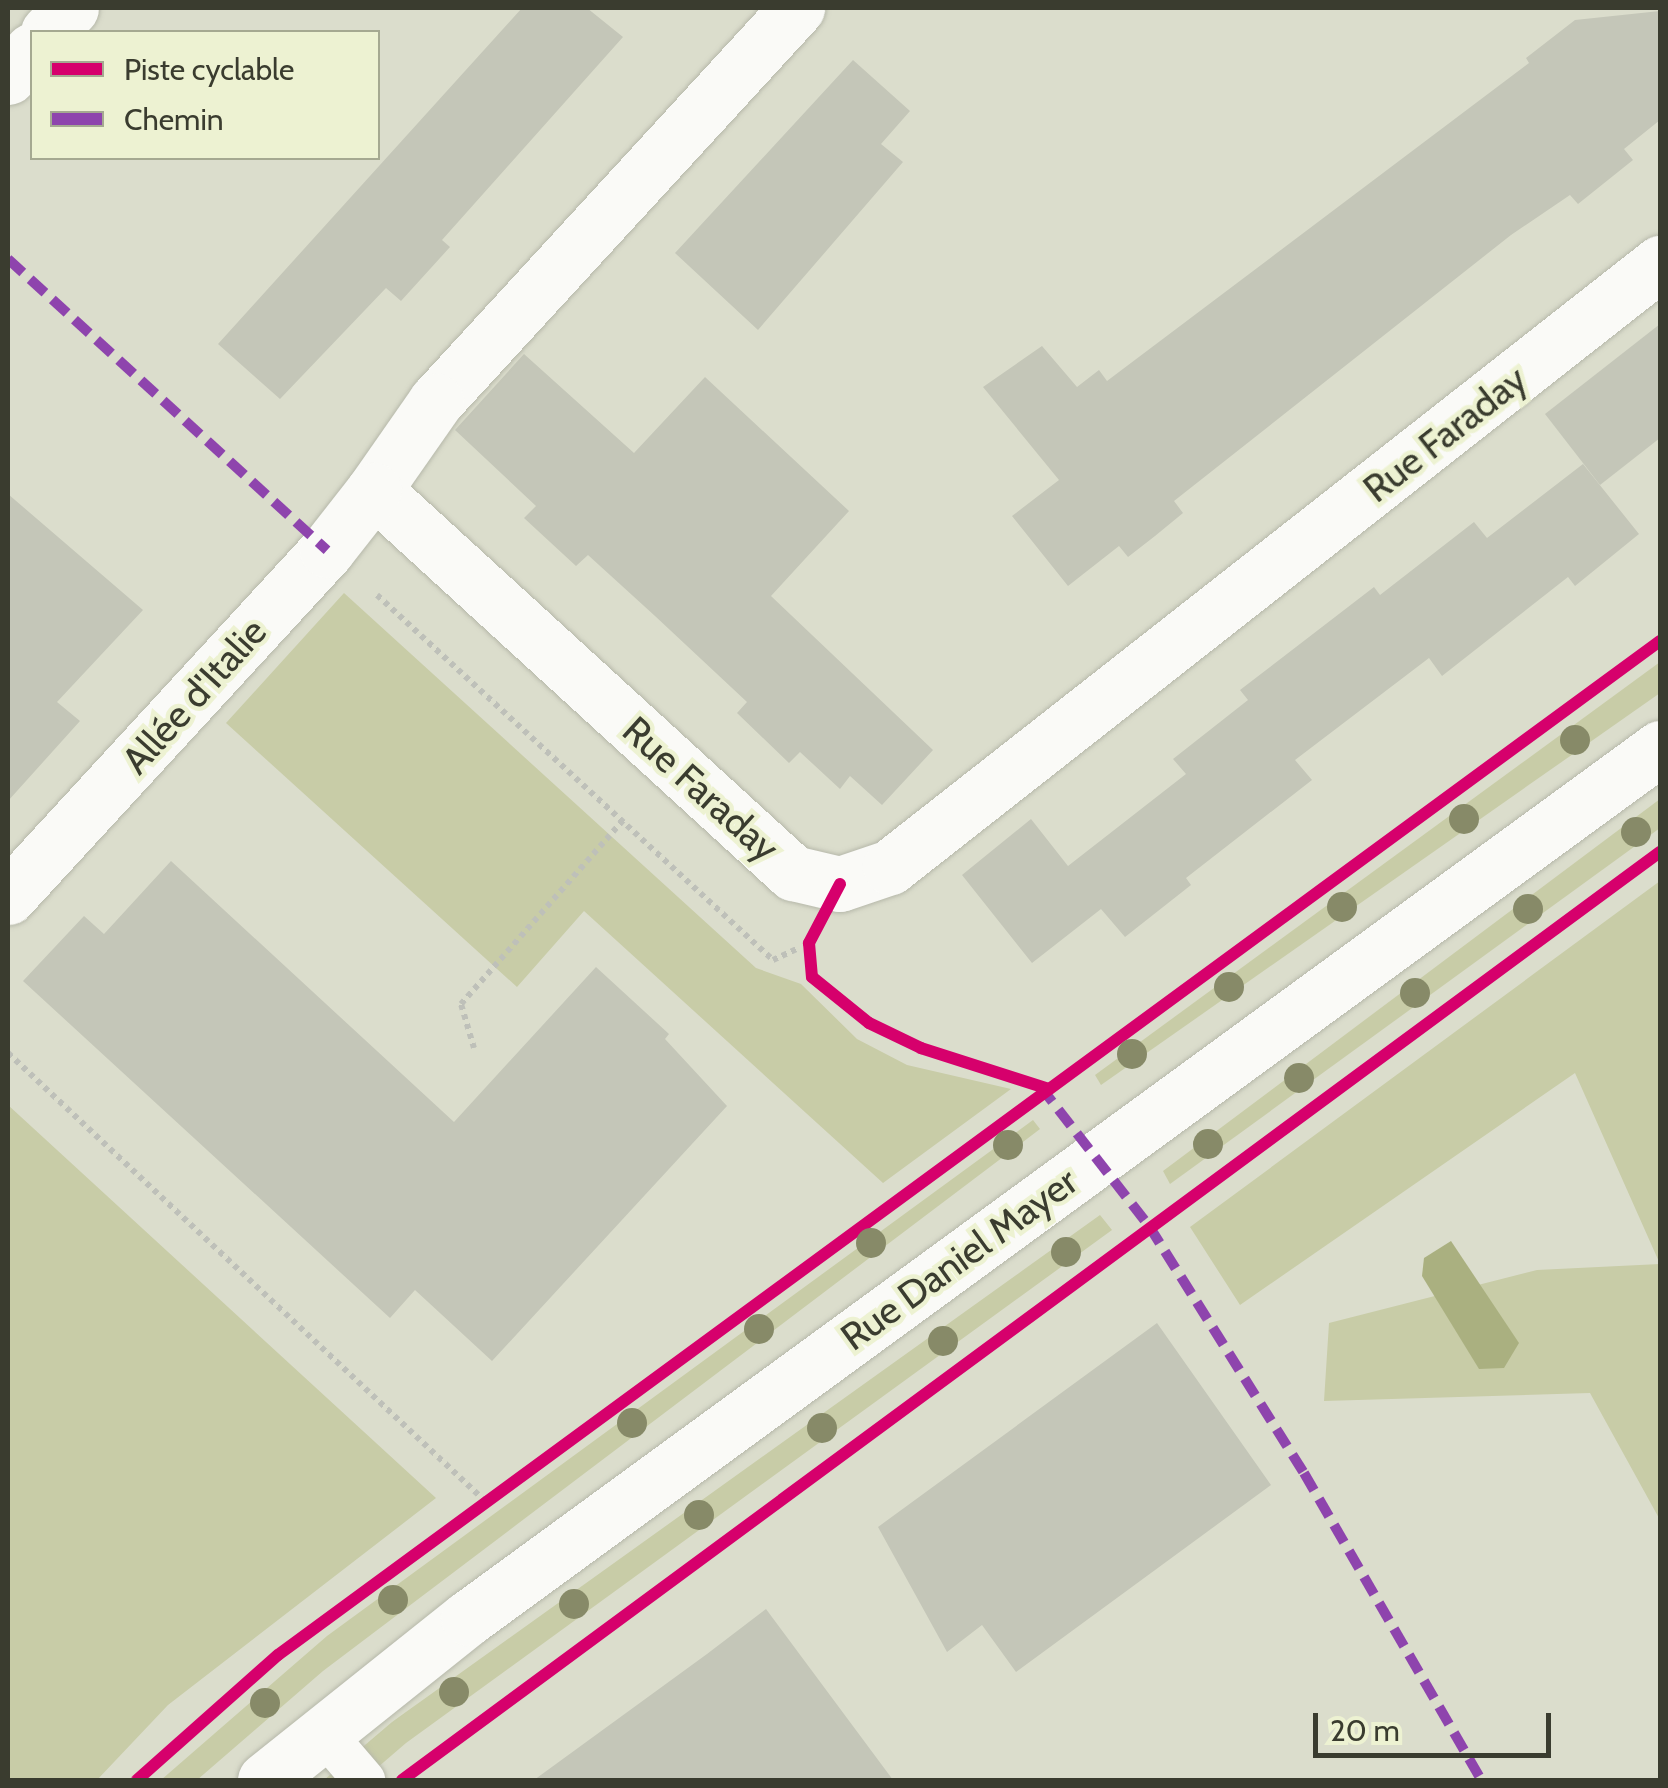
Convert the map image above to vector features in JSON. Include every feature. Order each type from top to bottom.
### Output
[{"type":"street","points":[[50,30],[72,8]]},
{"type":"street","points":[[374,490],[436,401],[797,8]]},
{"type":"street","points":[[8,77],[30,52]]},
{"type":"street","name":"Rue Faraday","points":[[374,490],[793,873],[840,884],[890,867],[992,793],[1660,263]]},
{"type":"street","name":"Allée d'Italie","points":[[8,896],[314,564],[374,490]]},
{"type":"street","name":"Rue Daniel Mayer","points":[[266,1780],[322,1731],[1660,748]]},
{"type":"lane","points":[[322,1731],[364,1780]]},
{"type":"path","points":[[474,1048],[461,1004],[623,820]]},
{"type":"path","points":[[8,1053],[485,1501]]},
{"type":"path","points":[[472,1510],[500,1490]]},
{"type":"shaded area","points":[[344,593],[756,968],[801,984],[857,1039],[907,1065],[1011,1089],[883,1183],[584,911],[517,987],[226,723]]},
{"type":"shaded area","points":[[1660,662],[1660,693],[1101,1085],[1095,1075]]},
{"type":"shaded area","points":[[1660,799],[1660,828],[1170,1184],[1163,1171]]},
{"type":"shaded area","points":[[1660,881],[1660,1264],[1575,1073],[1240,1305],[1190,1227]]},
{"type":"shaded area","points":[[8,1105],[436,1498],[168,1705],[97,1780],[8,1780]]},
{"type":"shaded area","points":[[1033,1120],[1040,1129],[323,1671],[197,1780],[161,1780],[327,1636]]},
{"type":"shaded area","points":[[1100,1215],[1112,1230],[406,1743],[363,1780],[324,1780],[392,1722]]},
{"type":"shaded area","points":[[1451,1241],[1519,1343],[1504,1368],[1479,1369],[1422,1276],[1424,1258]]},
{"type":"shaded area","points":[[1660,1264],[1660,1520],[1590,1393],[1324,1401],[1329,1323],[1537,1270]]},
{"type":"building","points":[[522,8],[587,8],[623,37],[442,240],[450,247],[401,301],[386,288],[280,399],[218,344]]},
{"type":"building","points":[[1660,11],[1660,120],[1624,149],[1633,160],[1578,204],[1570,195],[1511,235],[1174,501],[1183,513],[1155,536],[1128,557],[1119,546],[1068,586],[1012,516],[1059,480],[983,387],[1042,346],[1077,387],[1099,370],[1107,381],[1529,63],[1526,58],[1575,20]]},
{"type":"building","points":[[853,60],[910,111],[881,144],[903,162],[758,330],[675,253]]},
{"type":"building","points":[[1660,324],[1660,438],[1600,485],[1545,414]]},
{"type":"building","points":[[524,354],[634,453],[705,377],[849,511],[771,596],[933,750],[882,805],[850,776],[840,789],[800,752],[789,763],[737,713],[747,702],[655,616],[588,555],[576,566],[524,518],[536,506],[455,430]]},
{"type":"building","points":[[1583,464],[1639,534],[1575,586],[1568,577],[1442,676],[1429,658],[1295,760],[1312,780],[1186,878],[1191,885],[1125,937],[1101,909],[1032,963],[962,875],[1031,819],[1068,866],[1186,774],[1173,759],[1248,700],[1240,690],[1374,587],[1380,595],[1474,522],[1487,538]]},
{"type":"building","points":[[8,494],[143,610],[57,702],[80,721],[8,801]]},
{"type":"building","points":[[171,861],[454,1122],[596,967],[669,1034],[665,1039],[727,1106],[492,1361],[415,1290],[390,1318],[23,981],[84,916],[104,934]]},
{"type":"building","points":[[1157,1323],[1271,1485],[1016,1672],[982,1625],[947,1652],[878,1527]]},
{"type":"building","points":[[766,1609],[893,1780],[534,1780],[707,1654]]},
{"type":"marked path","points":[[8,259],[327,550]]},
{"type":"marked path","points":[[1040,1086],[1149,1226],[1304,1473],[1481,1780]]},
{"type":"cycle path","points":[[137,1780],[278,1655],[1660,641]]},
{"type":"cycle path","points":[[402,1780],[1660,852]]},
{"type":"cycle path","points":[[840,884],[809,943],[812,977],[869,1023],[921,1048],[1049,1089]]}]
